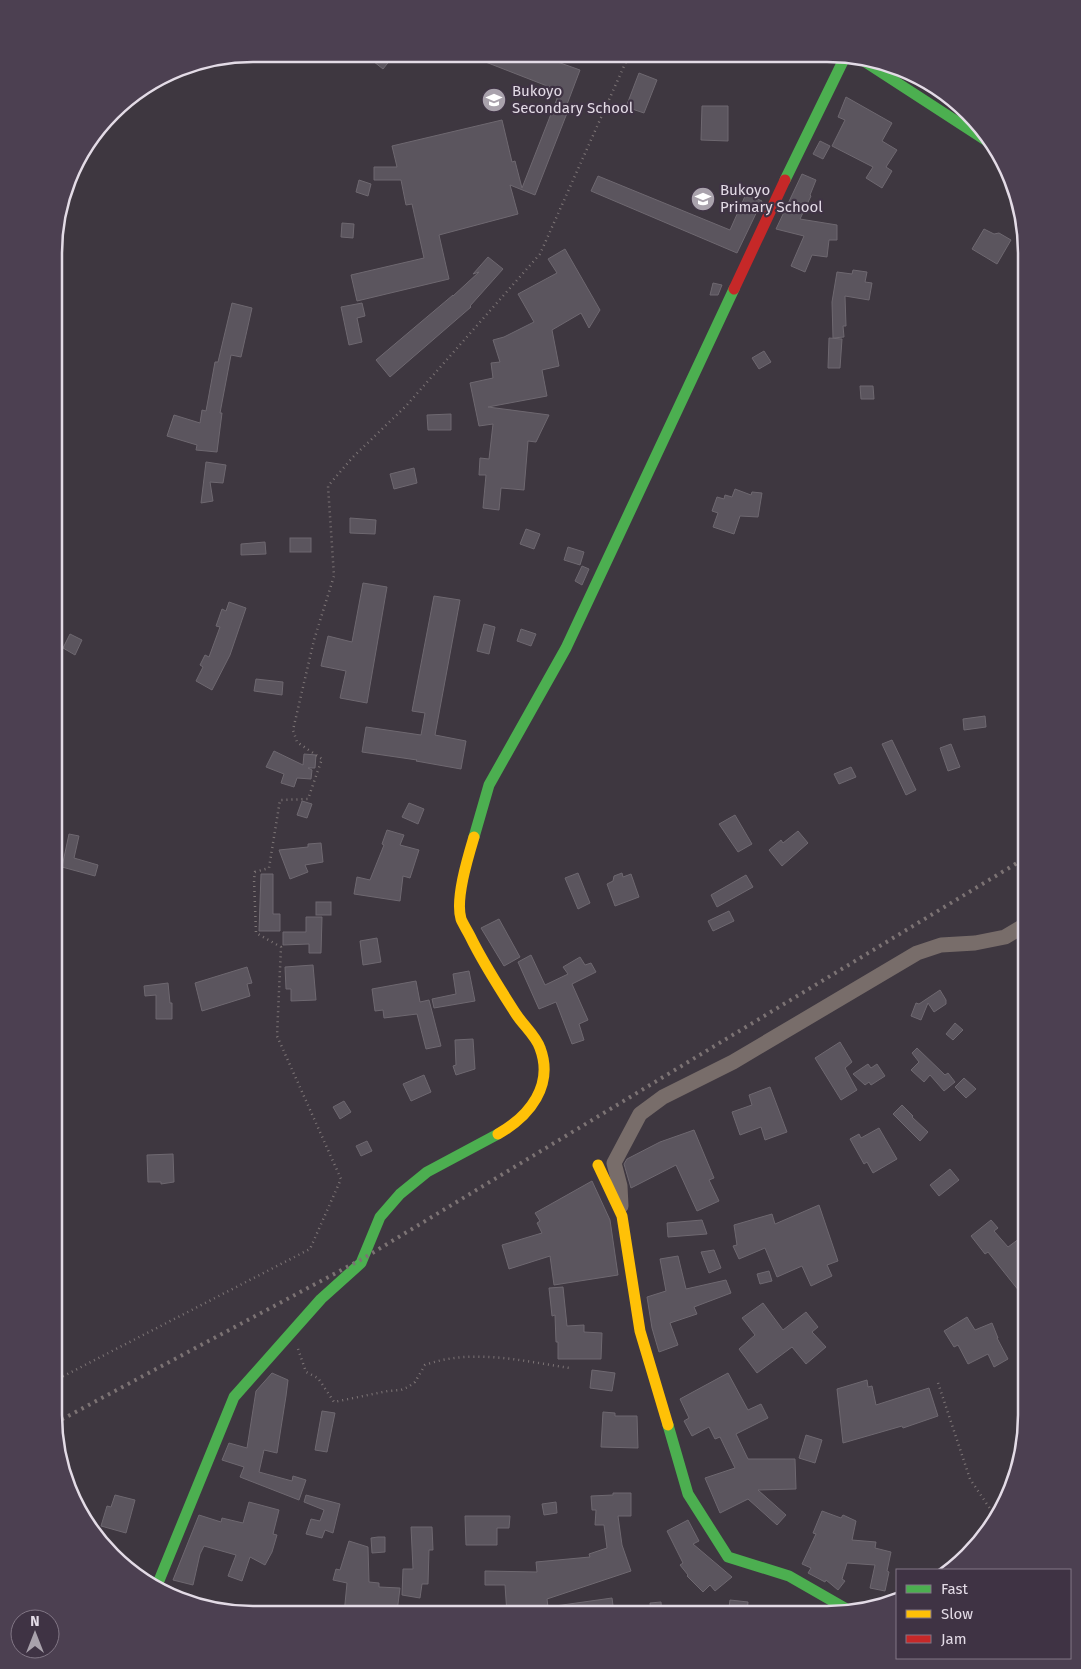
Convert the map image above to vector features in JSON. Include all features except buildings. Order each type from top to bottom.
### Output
[{"type":"street","points":[[159,1581],[234,1397],[321,1299],[361,1263],[380,1217],[400,1194],[427,1172],[510,1127],[528,1111],[538,1098],[545,1076],[545,1066],[540,1046],[517,1015],[481,957],[461,918],[460,902],[466,864],[489,785],[566,648],[778,196],[842,63]]},
{"type":"street","points":[[875,69],[977,134]]},
{"type":"street","points":[[841,1606],[789,1576],[728,1557],[688,1494],[640,1331],[622,1216],[620,1186],[614,1163],[640,1114],[663,1097],[733,1062],[917,953],[941,945],[974,943],[1005,937],[1018,929]]},
{"type":"street","points":[[598,1165],[622,1216]]},
{"type":"path","points":[[62,1377],[310,1249],[342,1179],[277,1036],[281,947],[256,932],[254,879],[255,872],[269,868],[280,800],[308,799],[322,759],[297,742],[293,730],[314,640],[334,576],[328,486],[352,458],[406,406],[540,254],[626,62]]},
{"type":"path","points":[[294,1329],[292,1335],[306,1372],[318,1378],[334,1402],[408,1387],[415,1382],[425,1365],[444,1359],[475,1356],[490,1357],[570,1368]]},
{"type":"path","points":[[938,1383],[970,1479],[992,1512]]},
{"type":"railway","points":[[62,1419],[364,1258],[1018,862]]},
{"type":"traffic: fast","points":[[785,180],[842,63]]},
{"type":"traffic: fast","points":[[875,69],[977,134]]},
{"type":"traffic: fast","points":[[474,837],[489,785],[566,648],[734,289]]},
{"type":"traffic: fast","points":[[159,1581],[234,1397],[321,1299],[361,1263],[380,1217],[400,1194],[427,1172],[498,1134]]},
{"type":"traffic: fast","points":[[668,1425],[688,1494],[728,1557],[789,1576],[841,1606]]},
{"type":"traffic: slow","points":[[474,837],[461,890],[461,919],[480,956],[516,1014],[538,1044],[544,1062],[544,1075],[541,1087],[529,1109],[510,1127],[498,1134]]},
{"type":"traffic: slow","points":[[598,1165],[622,1216],[640,1331],[668,1425]]},
{"type":"traffic: jam","points":[[734,289],[785,180]]},
{"type":"place","name":"Bukoyo Secondary School","points":[[494,100]]},
{"type":"place","name":"Bukoyo Primary School","points":[[703,199]]}]
